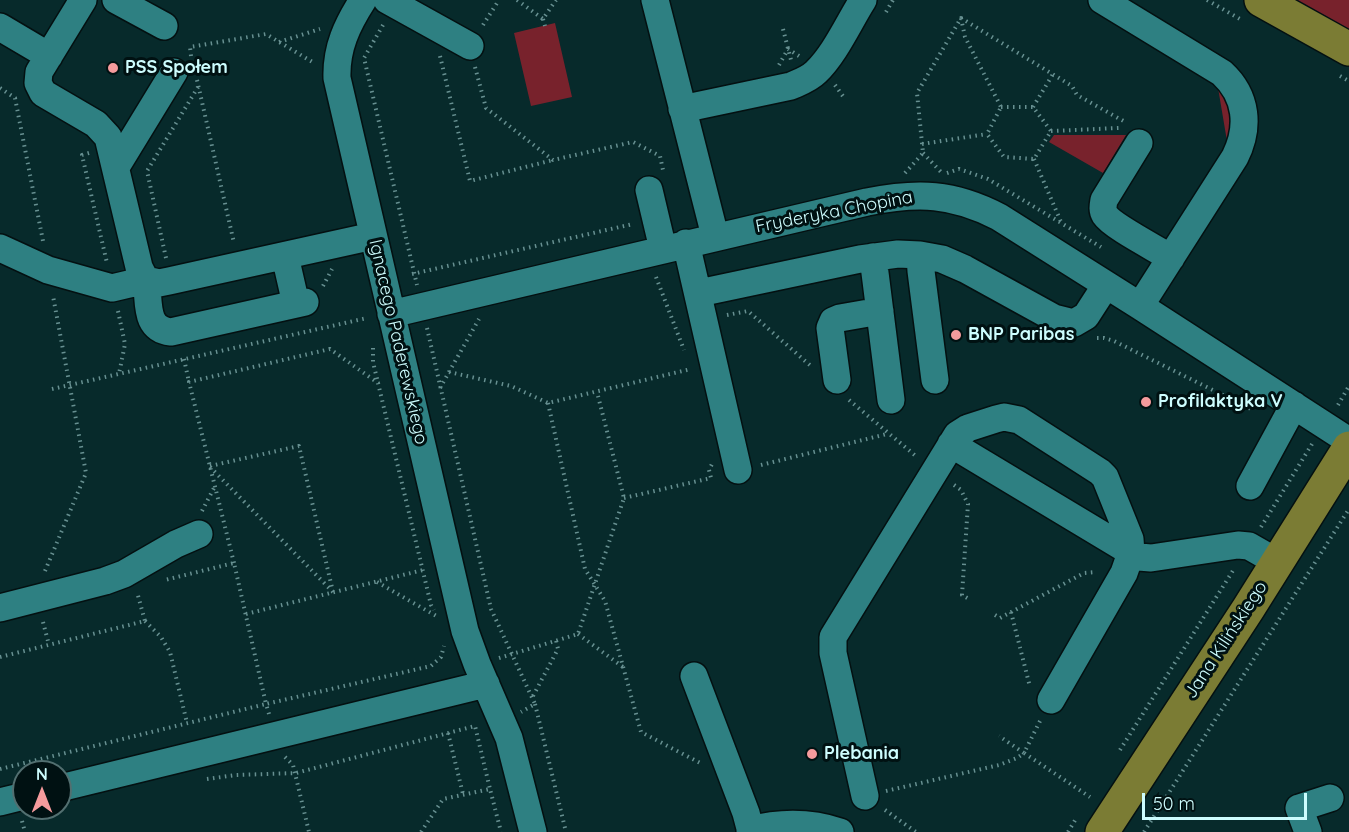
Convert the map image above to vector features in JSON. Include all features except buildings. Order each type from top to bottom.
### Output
[{"type":"main road","points":[[1261,0],[1349,49]]},
{"type":"main road","name":"Jana Kilińskiego","points":[[1089,817],[1277,562],[1349,448]]},
{"type":"street","points":[[116,0],[164,26]]},
{"type":"street","name":"Ignacego Paderewskiego","points":[[363,0],[343,36],[337,58],[337,68],[384,281],[380,320],[461,618],[469,644],[514,753],[533,832]]},
{"type":"street","points":[[656,0],[715,237]]},
{"type":"street","points":[[682,109],[791,86],[806,80],[826,59],[862,0]]},
{"type":"street","points":[[1102,0],[1222,73],[1233,85],[1244,111],[1245,129],[1240,148],[1140,306]]},
{"type":"street","points":[[391,2],[470,46]]},
{"type":"street","points":[[70,4],[49,56],[39,72],[40,88],[44,93],[100,127],[108,136],[107,159],[139,267],[157,281]]},
{"type":"street","points":[[0,27],[49,56]]},
{"type":"street","points":[[107,159],[187,69]]},
{"type":"street","points":[[1139,143],[1104,201],[1103,212],[1106,217],[1171,258]]},
{"type":"street","points":[[655,185],[656,220],[675,246],[699,293],[738,471]]},
{"type":"street","name":"Fryderyka Chopina","points":[[380,320],[422,307],[885,198],[926,195],[944,197],[983,209],[999,217],[1140,306],[1288,415],[1349,441]]},
{"type":"street","points":[[0,248],[48,270],[112,288],[285,256],[373,236]]},
{"type":"street","points":[[699,293],[873,257],[920,255],[942,259],[965,269],[1064,322],[1074,323],[1086,316],[1106,285]]},
{"type":"street","points":[[920,255],[935,381]]},
{"type":"street","points":[[157,281],[148,306],[153,322],[165,332],[178,331],[300,303],[285,256]]},
{"type":"street","points":[[873,257],[891,400]]},
{"type":"street","points":[[833,383],[830,328],[833,321],[880,311]]},
{"type":"street","points":[[1250,486],[1288,415]]},
{"type":"street","points":[[865,796],[833,653],[833,637],[961,431],[1004,417],[1019,420],[1100,472],[1105,477],[1131,539],[1131,553],[1124,573],[1040,706]]},
{"type":"street","points":[[951,444],[1139,557],[1151,558],[1223,546],[1249,546],[1277,562]]},
{"type":"street","points":[[0,608],[124,574],[176,544],[199,534]]},
{"type":"street","points":[[694,676],[751,831],[787,823],[816,826],[840,832]]},
{"type":"street","points":[[72,785],[486,684]]},
{"type":"street","points":[[1308,832],[1299,808],[1330,798]]},
{"type":"path","points":[[499,0],[470,46],[486,108],[553,160]]},
{"type":"path","points":[[517,0],[543,19],[545,26]]},
{"type":"path","points":[[543,19],[556,0]]},
{"type":"path","points":[[391,2],[364,58],[491,609],[536,704],[566,832]]},
{"type":"path","points":[[960,18],[1072,86],[1077,95],[1135,127],[1051,131]]},
{"type":"path","points":[[960,18],[965,37],[1001,107]]},
{"type":"path","points":[[944,175],[923,153],[917,93],[960,18]]},
{"type":"path","points":[[433,26],[470,181],[633,142],[660,156],[664,172],[655,185]]},
{"type":"path","points":[[278,42],[326,27]]},
{"type":"path","points":[[236,253],[198,87],[187,69],[190,47],[266,34],[318,64]]},
{"type":"path","points":[[1033,107],[1053,74]]},
{"type":"path","points":[[157,281],[169,268],[147,171],[198,87]]},
{"type":"path","points":[[0,88],[15,98],[86,473],[45,571],[46,574]]},
{"type":"path","points":[[1001,107],[1033,107]]},
{"type":"path","points":[[987,134],[1001,107]]},
{"type":"path","points":[[1033,107],[1051,131]]},
{"type":"path","points":[[1089,129],[1089,135]]},
{"type":"path","points":[[1034,159],[1051,131]]},
{"type":"path","points":[[922,144],[987,134]]},
{"type":"path","points":[[987,134],[1004,157],[1034,159]]},
{"type":"path","points":[[900,180],[923,153]]},
{"type":"path","points":[[107,159],[82,154],[125,344],[119,374]]},
{"type":"path","points":[[1034,159],[1062,223]]},
{"type":"path","points":[[384,281],[656,220]]},
{"type":"path","points":[[656,277],[694,380]]},
{"type":"path","points":[[719,317],[748,311],[833,383],[888,434],[961,490],[968,504],[962,595],[969,599]]},
{"type":"path","points":[[52,389],[367,318],[380,320]]},
{"type":"path","points":[[440,388],[479,319]]},
{"type":"path","points":[[178,331],[266,704]]},
{"type":"path","points":[[1093,339],[1104,338],[1114,341],[1288,415],[1314,440],[1116,758]]},
{"type":"path","points":[[372,342],[373,363],[431,605],[440,626]]},
{"type":"path","points":[[189,382],[330,349],[378,383]]},
{"type":"path","points":[[449,372],[511,386],[548,403],[691,369]]},
{"type":"path","points":[[1336,408],[1349,386]]},
{"type":"path","points":[[578,634],[624,498],[597,392]]},
{"type":"path","points":[[548,403],[585,569],[605,601],[641,732],[709,768]]},
{"type":"path","points":[[624,498],[888,434]]},
{"type":"path","points":[[210,466],[298,446],[333,592]]},
{"type":"path","points":[[711,478],[709,471],[712,466],[712,457]]},
{"type":"path","points":[[210,466],[333,592]]},
{"type":"path","points":[[1144,832],[1349,509]]},
{"type":"path","points":[[155,582],[234,563]]},
{"type":"path","points":[[245,614],[423,570]]},
{"type":"path","points":[[376,582],[438,617]]},
{"type":"path","points":[[136,587],[145,621],[161,637],[170,652],[187,723]]},
{"type":"path","points":[[1011,612],[1040,706],[1024,753]]},
{"type":"path","points":[[0,657],[145,621]]},
{"type":"path","points":[[497,658],[578,634]]},
{"type":"path","points":[[578,634],[624,668]]},
{"type":"path","points":[[532,696],[558,649],[556,640]]},
{"type":"path","points":[[0,769],[431,666],[441,657],[444,644]]},
{"type":"path","points":[[269,774],[296,773],[502,720],[536,704]]},
{"type":"path","points":[[475,726],[501,832]]},
{"type":"path","points":[[448,733],[463,795]]},
{"type":"path","points":[[999,736],[1090,797]]},
{"type":"path","points":[[293,765],[309,832]]},
{"type":"path","points":[[1068,832],[1089,817],[1090,797],[1097,788]]},
{"type":"path","points":[[421,832],[443,799],[490,789]]},
{"type":"path","points":[[865,796],[916,832]]},
{"type":"shaded area","points":[[1289,0],[1349,0],[1349,34]]},
{"type":"shaded area","points":[[555,23],[572,97],[531,106],[514,33]]},
{"type":"shaded area","points":[[1216,76],[1233,98],[1229,153]]},
{"type":"shaded area","points":[[1054,135],[1126,135],[1103,173],[1049,142]]},
{"type":"place","name":"PSS Społem","points":[[113,68]]},
{"type":"place","name":"BNP Paribas","points":[[956,335]]},
{"type":"place","name":"Profilaktyka V","points":[[1146,402]]},
{"type":"place","name":"Plebania","points":[[812,754]]}]
